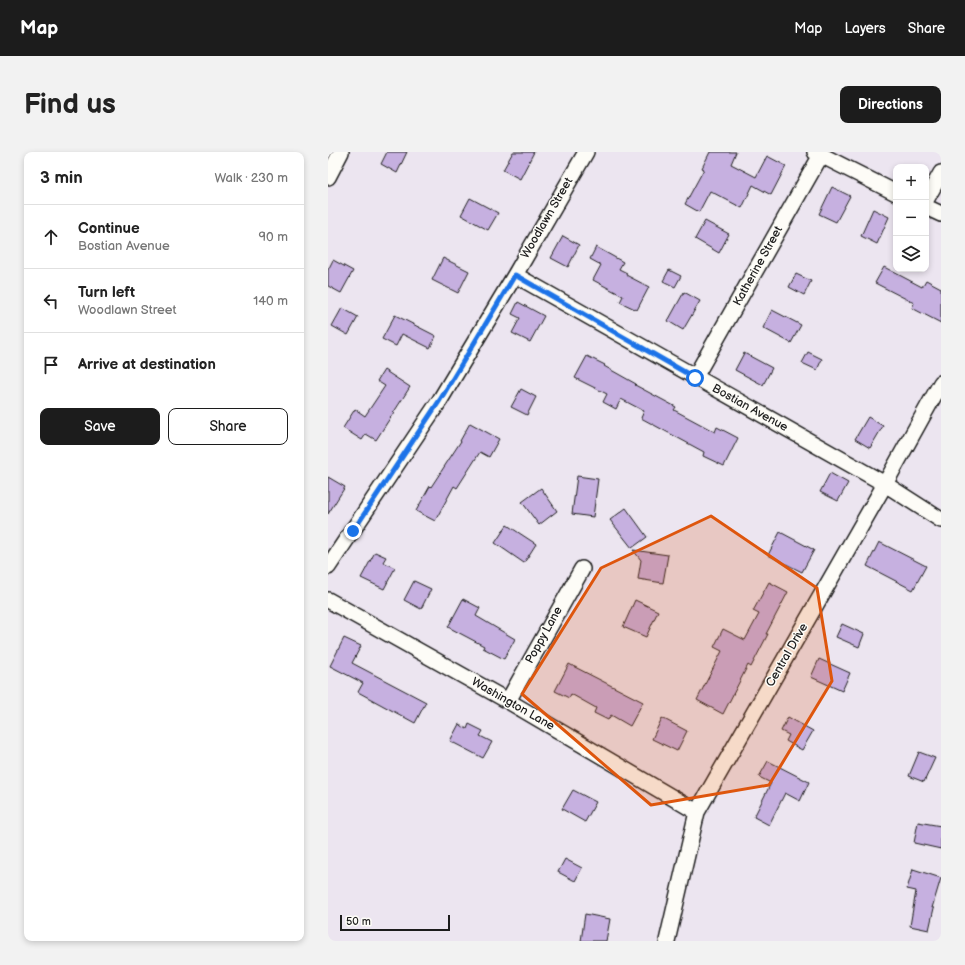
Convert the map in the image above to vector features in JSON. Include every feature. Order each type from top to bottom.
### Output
[{"type":"street","points":[[328,177],[341,152]]},
{"type":"street","name":"Woodlawn Street","points":[[328,567],[440,400],[515,275],[586,152]]},
{"type":"street","points":[[818,154],[893,192]]},
{"type":"street","name":"Katherine Street","points":[[695,378],[818,154]]},
{"type":"street","points":[[929,195],[941,173]]},
{"type":"street","points":[[929,208],[941,214]]},
{"type":"street","name":"Bostian Avenue","points":[[515,275],[885,484],[941,520]]},
{"type":"street","name":"Central Drive","points":[[667,941],[697,812],[885,484],[941,383]]},
{"type":"street","name":"Poppy Lane","points":[[508,701],[582,569]]},
{"type":"street","name":"Washington Lane","points":[[328,600],[508,701],[697,812]]},
{"type":"highlighted area","points":[[711,516],[817,588],[832,681],[769,785],[651,805],[522,694],[601,568]]},
{"type":"building","points":[[387,152],[407,152],[397,173],[381,164]]},
{"type":"building","points":[[513,152],[534,152],[520,179],[503,170]]},
{"type":"building","points":[[710,152],[736,152],[731,164],[756,177],[767,156],[786,166],[771,195],[753,185],[742,208],[710,191],[699,212],[685,204],[704,169],[702,168]]},
{"type":"building","points":[[832,187],[850,196],[836,222],[819,214]]},
{"type":"building","points":[[470,198],[498,213],[488,230],[461,215]]},
{"type":"building","points":[[873,209],[889,217],[877,244],[861,236]]},
{"type":"building","points":[[705,221],[729,234],[719,253],[695,239]]},
{"type":"building","points":[[563,236],[579,245],[568,267],[551,258]]},
{"type":"building","points":[[596,247],[623,262],[619,269],[627,273],[626,275],[649,287],[637,310],[620,302],[623,296],[593,280],[601,265],[590,259]]},
{"type":"building","points":[[443,258],[469,271],[458,293],[432,280]]},
{"type":"building","points":[[333,260],[353,271],[341,293],[328,286],[328,270]]},
{"type":"building","points":[[884,267],[922,287],[926,280],[941,288],[941,323],[912,308],[914,303],[875,283]]},
{"type":"building","points":[[669,270],[681,276],[675,287],[663,281]]},
{"type":"building","points":[[796,274],[811,281],[804,295],[789,287]]},
{"type":"building","points":[[684,292],[700,301],[683,330],[668,321]]},
{"type":"building","points":[[518,302],[544,316],[530,342],[512,333],[520,318],[512,314]]},
{"type":"building","points":[[342,308],[358,317],[348,335],[332,326]]},
{"type":"building","points":[[772,310],[801,325],[791,343],[763,328]]},
{"type":"building","points":[[395,315],[436,336],[430,348],[402,334],[396,346],[382,339]]},
{"type":"building","points":[[808,352],[822,359],[817,370],[802,363]]},
{"type":"building","points":[[744,353],[772,368],[763,385],[735,370]]},
{"type":"building","points":[[587,356],[605,365],[604,366],[636,384],[635,385],[676,407],[674,410],[715,432],[717,427],[738,438],[724,466],[703,456],[704,452],[641,418],[644,411],[621,399],[616,409],[603,402],[607,394],[575,378]]},
{"type":"building","points":[[384,370],[410,387],[376,440],[366,434],[362,440],[343,428],[355,409],[365,416],[385,386],[377,381]]},
{"type":"building","points":[[521,389],[536,397],[527,415],[511,407]]},
{"type":"building","points":[[868,417],[883,426],[870,448],[855,439]]},
{"type":"building","points":[[470,423],[499,439],[489,457],[480,452],[457,488],[454,486],[435,521],[416,511],[430,486],[431,487],[461,441]]},
{"type":"building","points":[[830,473],[848,483],[838,501],[820,492]]},
{"type":"building","points":[[577,476],[598,479],[593,517],[572,514]]},
{"type":"building","points":[[328,477],[345,487],[328,514]]},
{"type":"building","points":[[541,488],[557,511],[539,525],[522,502]]},
{"type":"building","points":[[626,508],[647,537],[632,548],[610,520]]},
{"type":"building","points":[[507,525],[536,544],[524,563],[495,543]]},
{"type":"building","points":[[780,532],[814,550],[802,572],[768,555]]},
{"type":"building","points":[[879,542],[926,566],[913,590],[867,566]]},
{"type":"building","points":[[633,550],[668,555],[663,583],[638,579],[641,560]]},
{"type":"building","points":[[375,552],[386,557],[383,562],[395,568],[384,589],[361,578]]},
{"type":"building","points":[[414,581],[431,589],[421,609],[404,600]]},
{"type":"building","points":[[769,582],[788,592],[751,667],[748,665],[723,714],[697,700],[722,651],[714,647],[723,629],[745,640],[759,614],[753,611]]},
{"type":"building","points":[[463,599],[480,608],[476,616],[515,639],[504,659],[483,648],[484,646],[448,627]]},
{"type":"building","points":[[635,600],[658,611],[646,637],[623,627]]},
{"type":"building","points":[[842,624],[864,634],[859,647],[836,637]]},
{"type":"building","points":[[344,638],[361,646],[352,663],[426,702],[415,723],[358,692],[363,683],[330,666]]},
{"type":"building","points":[[819,659],[850,673],[842,691],[811,677]]},
{"type":"building","points":[[569,664],[643,702],[630,726],[611,715],[608,720],[594,713],[596,708],[571,694],[569,698],[555,691]]},
{"type":"building","points":[[788,717],[813,731],[802,750],[786,741],[789,735],[781,731]]},
{"type":"building","points":[[662,718],[687,731],[677,751],[652,739]]},
{"type":"building","points":[[459,724],[467,729],[469,724],[483,731],[480,736],[492,742],[483,758],[450,741]]},
{"type":"building","points":[[919,752],[935,758],[924,782],[909,776]]},
{"type":"building","points":[[768,761],[809,782],[800,801],[785,793],[769,825],[754,817],[771,783],[759,777]]},
{"type":"building","points":[[573,790],[596,802],[585,822],[562,809]]},
{"type":"building","points":[[918,822],[941,826],[941,849],[914,843]]},
{"type":"building","points":[[565,859],[582,868],[575,881],[558,872]]},
{"type":"building","points":[[913,869],[941,878],[932,908],[934,908],[929,930],[910,926],[916,891],[907,889]]},
{"type":"building","points":[[585,914],[610,919],[606,941],[581,941]]},
{"type":"route","points":[[353,531],[440,400],[515,275],[695,378]]}]
